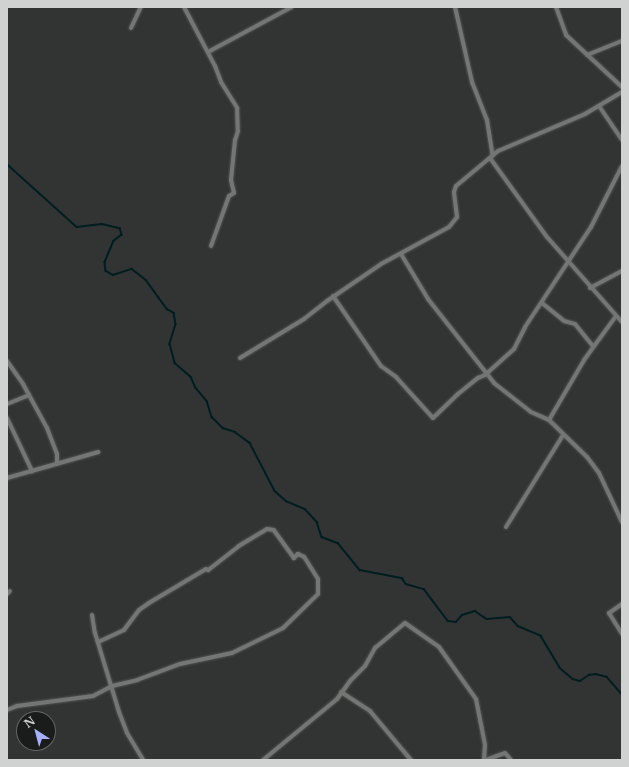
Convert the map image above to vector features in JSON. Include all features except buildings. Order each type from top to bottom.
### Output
[{"type":"street","points":[[131,28],[141,7]]},
{"type":"street","points":[[184,7],[208,52],[221,82],[235,103],[238,124],[231,180],[234,193],[229,196],[211,246]]},
{"type":"street","points":[[208,52],[292,7]]},
{"type":"street","points":[[454,7],[472,82],[487,120],[491,157],[568,262],[622,322]]},
{"type":"street","points":[[556,7],[566,35],[622,87]]},
{"type":"street","points":[[587,55],[622,41]]},
{"type":"street","points":[[240,358],[304,319],[333,296],[401,254],[436,236],[455,222],[457,217],[454,192],[456,186],[491,157],[599,106],[622,92]]},
{"type":"street","points":[[599,106],[622,140]]},
{"type":"street","points":[[333,296],[381,366],[396,377],[433,418],[458,394],[487,373],[514,349],[591,227],[622,166]]},
{"type":"street","points":[[401,254],[428,299],[487,373],[509,396],[548,420],[562,435],[580,448],[594,466],[618,510],[622,522]]},
{"type":"street","points":[[590,288],[622,271]]},
{"type":"street","points":[[542,303],[564,321],[575,324],[593,346]]},
{"type":"street","points":[[548,420],[593,346],[616,316]]},
{"type":"street","points":[[7,361],[47,428],[57,454],[56,463]]},
{"type":"street","points":[[7,404],[28,395]]},
{"type":"street","points":[[7,418],[32,471]]},
{"type":"street","points":[[506,526],[562,435]]},
{"type":"street","points":[[7,478],[98,452]]},
{"type":"street","points":[[618,510],[622,507]]},
{"type":"street","points":[[7,710],[17,706],[93,696],[112,686],[137,680],[180,664],[232,652],[277,632],[313,601],[318,594],[318,579],[304,558],[298,554],[294,558],[274,530],[267,529],[239,546],[208,570],[206,569],[139,610],[124,630],[98,642]]},
{"type":"street","points":[[622,604],[609,613],[622,634]]},
{"type":"street","points":[[92,615],[98,642],[127,733],[143,760]]},
{"type":"street","points":[[263,760],[337,699],[341,692],[365,666],[375,648],[405,624],[439,647],[476,699],[486,745],[485,760],[505,753],[511,760]]},
{"type":"street","points":[[341,692],[374,715],[411,760]]},
{"type":"waterway","points":[[7,164],[77,227],[102,224],[120,228],[122,235],[114,241],[105,262],[106,271],[113,275],[132,269],[146,280],[167,309],[174,313],[176,324],[170,344],[175,363],[191,377],[196,388],[207,401],[212,417],[223,428],[235,432],[250,443],[275,491],[286,501],[305,509],[317,522],[322,537],[338,543],[360,570],[402,578],[406,584],[424,589],[448,621],[456,622],[462,615],[475,611],[487,619],[510,617],[518,626],[541,636],[560,668],[573,679],[580,681],[589,675],[596,674],[607,677],[622,694]]}]
